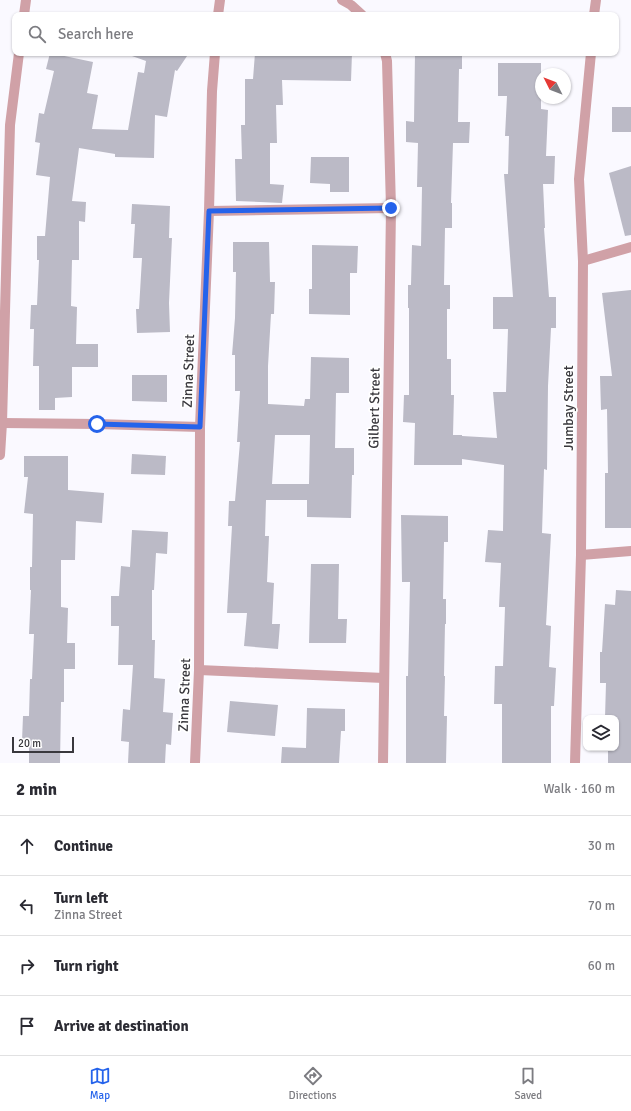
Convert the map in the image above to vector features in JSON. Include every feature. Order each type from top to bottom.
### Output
[{"type":"street","points":[[24,12],[26,0]]},
{"type":"street","points":[[218,12],[220,0]]},
{"type":"street","points":[[342,0],[359,12]]},
{"type":"street","points":[[594,12],[596,0]]},
{"type":"street","points":[[0,455],[2,423],[2,348],[10,125],[19,56]]},
{"type":"street","name":"Zinna Street","points":[[195,763],[199,670],[200,427],[209,211],[212,91],[215,56]]},
{"type":"street","name":"Gilbert Street","points":[[383,763],[391,208],[386,56]]},
{"type":"street","name":"Jumbay Street","points":[[575,763],[581,555],[583,261],[579,179],[591,56]]},
{"type":"street","points":[[209,211],[391,208]]},
{"type":"street","points":[[583,261],[631,247]]},
{"type":"street","points":[[2,423],[200,427]]},
{"type":"street","points":[[581,555],[631,551]]},
{"type":"street","points":[[199,670],[384,678]]},
{"type":"building","points":[[49,56],[64,56],[93,62],[87,93],[98,95],[92,129],[128,130],[138,72],[144,73],[146,61],[132,56],[187,56],[177,71],[175,70],[167,117],[155,115],[154,158],[115,157],[115,154],[79,148],[72,201],[86,202],[85,222],[79,221],[79,260],[72,260],[71,306],[77,307],[76,344],[98,344],[98,367],[72,367],[72,397],[55,398],[55,410],[39,410],[39,366],[33,366],[34,329],[30,329],[31,305],[37,305],[39,260],[37,260],[37,236],[45,236],[50,177],[36,175],[40,143],[35,142],[39,113],[44,114],[54,71],[46,69]]},
{"type":"building","points":[[255,56],[352,56],[351,81],[282,80],[283,105],[276,105],[277,143],[270,143],[270,184],[284,185],[282,203],[236,201],[235,159],[242,159],[241,125],[245,125],[245,79],[253,79]]},
{"type":"building","points":[[415,56],[462,56],[462,69],[459,69],[458,122],[470,122],[469,143],[453,143],[451,203],[452,228],[445,228],[444,285],[450,285],[450,309],[447,309],[447,359],[451,359],[451,395],[454,395],[453,435],[497,438],[493,392],[506,392],[508,329],[493,329],[493,297],[513,297],[504,174],[508,174],[509,136],[505,136],[507,96],[498,96],[498,63],[541,63],[541,68],[535,68],[535,104],[541,104],[541,109],[548,110],[546,156],[555,156],[554,184],[543,184],[544,228],[549,297],[556,297],[556,328],[551,328],[548,386],[547,470],[544,469],[542,533],[551,534],[546,625],[551,626],[549,667],[556,668],[554,706],[551,706],[551,763],[502,763],[502,704],[494,704],[495,666],[503,666],[505,607],[499,607],[501,563],[485,562],[488,530],[503,531],[504,465],[462,459],[462,465],[414,465],[415,423],[403,422],[404,395],[409,395],[408,285],[411,285],[412,245],[421,246],[422,187],[417,187],[418,143],[406,142],[406,121],[414,122]]},
{"type":"building","points":[[612,107],[631,107],[631,132],[612,132]]},
{"type":"building","points":[[311,157],[349,157],[349,192],[330,192],[330,184],[310,183]]},
{"type":"building","points":[[631,166],[631,235],[625,236],[609,173]]},
{"type":"building","points":[[132,204],[170,206],[169,238],[172,238],[169,303],[170,332],[137,333],[136,309],[139,309],[142,258],[133,258],[135,224],[131,224]]},
{"type":"building","points":[[233,242],[269,242],[270,282],[275,282],[274,314],[271,314],[268,366],[268,404],[304,406],[305,399],[310,399],[311,357],[349,358],[349,393],[336,393],[335,448],[354,448],[351,518],[307,517],[307,500],[266,500],[265,536],[269,536],[267,582],[274,583],[272,624],[280,624],[278,649],[244,646],[247,613],[227,613],[232,526],[228,526],[229,501],[235,501],[240,442],[237,442],[240,391],[235,391],[235,355],[232,355],[235,318],[236,272],[233,272]],"holes":[[[275,435],[310,435],[309,484],[272,484]]]},
{"type":"building","points":[[312,245],[358,246],[357,273],[350,273],[350,315],[309,314],[309,289],[312,289]]},
{"type":"building","points":[[631,290],[631,528],[605,528],[605,473],[608,473],[607,409],[601,410],[600,376],[612,376],[602,293]]},
{"type":"building","points":[[132,375],[167,375],[167,402],[132,401]]},
{"type":"building","points":[[132,454],[166,456],[165,475],[131,474]]},
{"type":"building","points":[[24,456],[68,456],[68,490],[104,493],[102,523],[76,521],[75,560],[61,560],[61,607],[68,608],[67,643],[75,643],[75,669],[64,669],[64,702],[61,702],[60,763],[29,763],[29,741],[22,741],[23,716],[29,716],[30,679],[32,679],[34,634],[29,634],[31,590],[30,567],[32,567],[33,514],[24,513],[28,477],[24,477]]},
{"type":"building","points":[[401,515],[448,516],[448,542],[444,542],[443,599],[446,599],[444,716],[447,716],[446,763],[406,763],[406,676],[408,676],[410,582],[402,582]]},
{"type":"building","points":[[132,530],[168,532],[167,554],[156,553],[154,590],[152,590],[152,640],[155,640],[154,678],[165,679],[163,712],[173,713],[171,745],[166,744],[165,763],[128,763],[129,742],[121,741],[123,709],[130,710],[133,665],[118,665],[119,626],[111,626],[111,596],[119,596],[121,566],[130,567]]},
{"type":"building","points":[[311,564],[339,564],[338,619],[347,619],[346,643],[309,643]]},
{"type":"building","points":[[616,590],[631,591],[631,763],[608,763],[608,751],[619,751],[619,715],[605,715],[606,683],[600,683],[600,652],[602,652],[605,604],[615,605]]},
{"type":"building","points":[[230,701],[278,705],[275,736],[227,732]]},
{"type":"building","points":[[307,708],[345,709],[345,731],[341,731],[339,763],[281,763],[282,747],[306,748]]},
{"type":"route","points":[[97,424],[200,427],[209,211],[391,208]]}]
